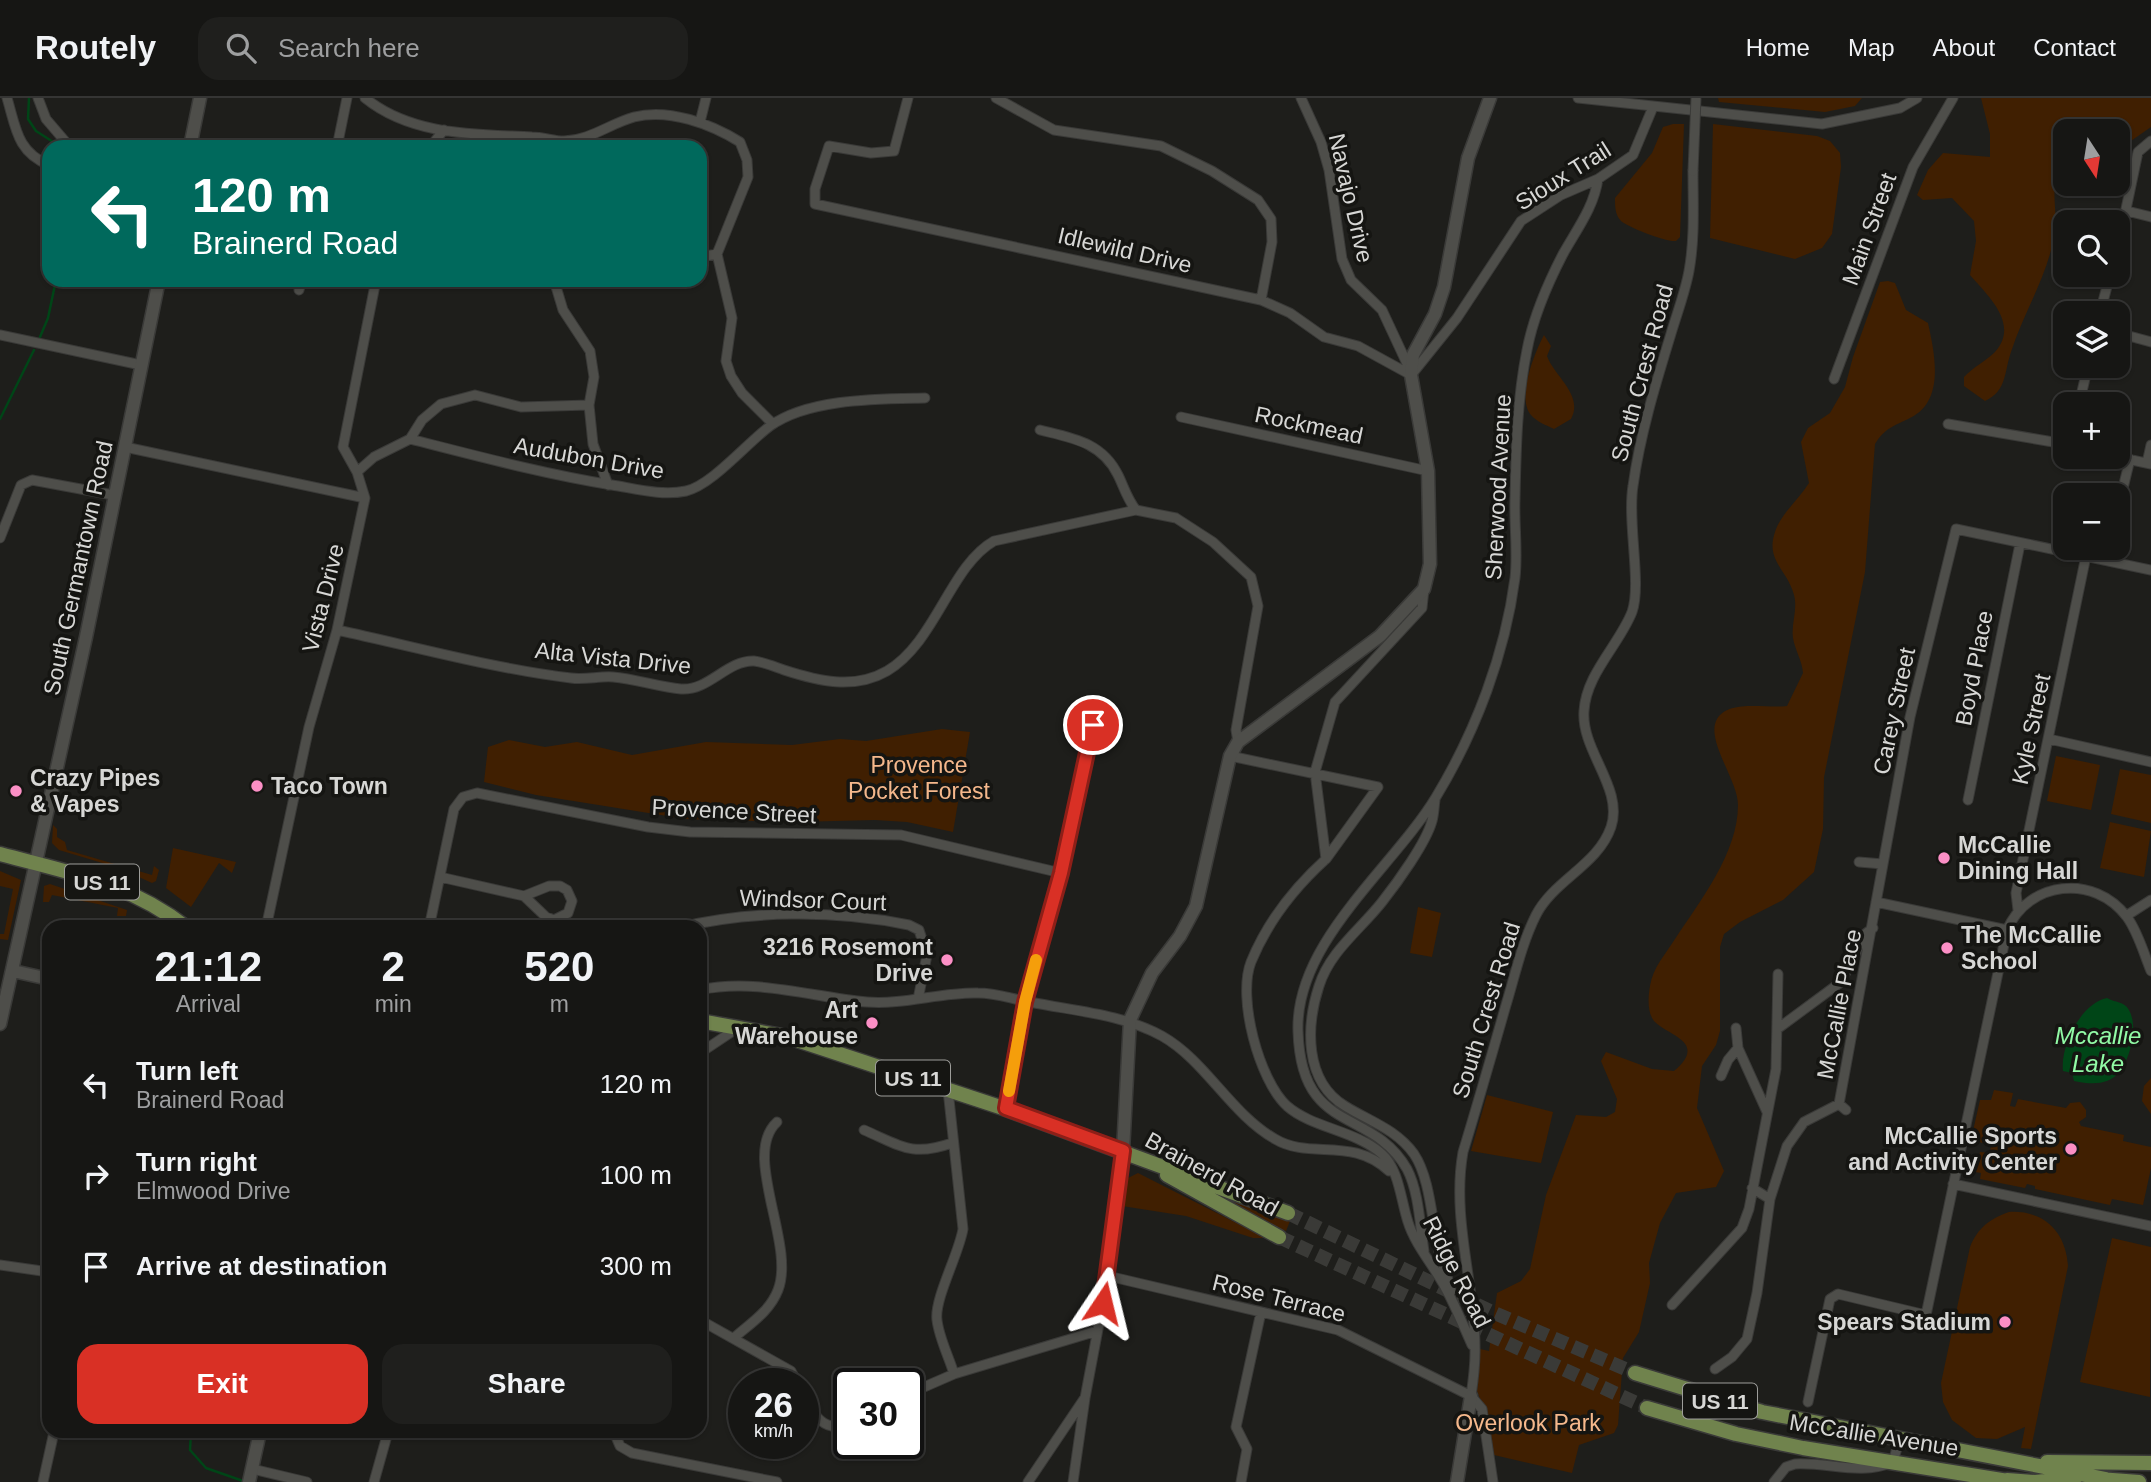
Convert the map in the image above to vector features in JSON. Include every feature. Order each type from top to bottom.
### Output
[{"type":"main road","name":"US 11","points":[[0,854],[120,888],[156,904],[177,920]]},
{"type":"main road","name":"Brainerd Road","points":[[707,1022],[788,1037],[1006,1108],[1287,1213]]},
{"type":"main road","name":"Brainerd Road","points":[[1123,1151],[1279,1237]]},
{"type":"main road","name":"McCallie Avenue","points":[[1635,1373],[1723,1401],[1899,1441],[1976,1455]]},
{"type":"main road","name":"McCallie Avenue","points":[[1647,1408],[1735,1434],[1803,1448],[2010,1481],[2106,1479]]},
{"type":"main road","points":[[1803,1448],[1808,1421]]},
{"type":"main road","name":"US 11","points":[[1976,1455],[2041,1461],[2151,1463]]},
{"type":"main road","points":[[1976,1455],[2106,1479],[2139,1482]]},
{"type":"street","points":[[7,98],[24,149],[32,158],[42,162]]},
{"type":"street","points":[[38,98],[46,118],[64,140]]},
{"type":"street","points":[[191,140],[200,98]]},
{"type":"street","points":[[338,140],[347,98]]},
{"type":"street","points":[[365,98],[392,117],[444,130],[551,140]]},
{"type":"street","points":[[700,122],[706,98]]},
{"type":"street","name":"Idlewild Drive","points":[[908,98],[894,151],[871,153],[829,146],[815,189],[815,204],[1261,300],[1290,313],[1324,337],[1358,346],[1411,375]]},
{"type":"street","points":[[996,98],[1054,130],[1161,146],[1212,171],[1258,200],[1271,219],[1272,242],[1261,300]]},
{"type":"street","name":"Navajo Drive","points":[[1301,98],[1316,130],[1329,170],[1342,259],[1351,280],[1382,310],[1411,375]]},
{"type":"street","points":[[1326,859],[1315,772],[1335,702],[1422,608],[1430,564],[1428,471],[1411,375],[1413,355],[1435,314],[1444,287],[1468,158],[1490,98]]},
{"type":"street","points":[[1578,98],[1822,124],[1900,108],[1917,98]]},
{"type":"street","name":"South Crest Road","points":[[1471,1396],[1475,1353],[1461,1233],[1461,1163],[1529,929],[1552,892],[1587,861],[1612,826],[1611,800],[1585,729],[1584,710],[1592,683],[1632,611],[1635,592],[1630,526],[1632,486],[1649,405],[1689,274],[1696,98]]},
{"type":"street","name":"Main Street","points":[[1834,379],[1913,167],[1953,98]]},
{"type":"street","name":"Sioux Trail","points":[[1411,375],[1457,318],[1521,221],[1561,195],[1598,179],[1633,155],[1653,107]]},
{"type":"street","points":[[568,140],[592,136],[634,117],[661,116],[700,122],[740,142],[747,160],[748,177],[717,254],[732,318],[726,361],[730,376],[756,410],[773,424]]},
{"type":"street","points":[[436,140],[444,130]]},
{"type":"street","points":[[2127,210],[2138,152],[2151,141]]},
{"type":"street","name":"Sherwood Avenue","points":[[1424,1251],[1407,1170],[1385,1144],[1334,1113],[1313,1092],[1303,1069],[1298,1028],[1310,970],[1436,798],[1473,724],[1501,650],[1515,575],[1518,412],[1527,348],[1561,258],[1596,197],[1598,179]]},
{"type":"street","points":[[2130,212],[2151,217]]},
{"type":"street","points":[[707,256],[717,254]]},
{"type":"street","name":"South Germantown Road","points":[[0,1024],[158,287]]},
{"type":"street","name":"Vista Drive","points":[[269,920],[309,727],[337,630],[365,498],[358,471],[343,447],[375,287]]},
{"type":"street","points":[[556,287],[563,310],[590,351],[594,377],[589,405],[593,444],[608,485]]},
{"type":"street","points":[[0,335],[141,365]]},
{"type":"street","points":[[2130,336],[2151,342]]},
{"type":"street","points":[[358,471],[374,457],[410,439],[422,419],[441,404],[475,395],[521,407],[589,405]]},
{"type":"street","name":"Audubon Drive","points":[[410,439],[566,478],[654,492],[689,490],[704,482],[773,424],[794,415],[844,402],[925,398]]},
{"type":"street","name":"Rockmead","points":[[1181,417],[1428,471]]},
{"type":"street","points":[[1948,424],[2053,442]]},
{"type":"street","points":[[1040,430],[1084,441],[1097,449],[1110,461],[1136,510]]},
{"type":"street","points":[[2130,460],[2149,463],[2151,445]]},
{"type":"street","points":[[125,447],[365,498]]},
{"type":"street","points":[[0,538],[21,485],[32,480],[113,495]]},
{"type":"street","name":"Alta Vista Drive","points":[[337,630],[569,678],[613,677],[682,689],[696,688],[745,662],[758,662],[819,681],[851,681],[887,671],[900,660],[929,629],[971,560],[983,547],[993,541],[1136,510],[1176,518],[1237,560],[1251,577],[1258,606],[1236,730],[1238,742]]},
{"type":"street","name":"Carey Street","points":[[1876,902],[1910,717],[1956,529],[2020,544]]},
{"type":"street","points":[[2020,544],[2053,550]]},
{"type":"street","name":"Boyd Place","points":[[1968,800],[2020,544]]},
{"type":"street","name":"Kyle Street","points":[[2018,910],[2016,893],[2086,560]]},
{"type":"street","points":[[2109,560],[2151,570]]},
{"type":"street","points":[[1073,1482],[1085,1398],[1108,1276],[1123,1151],[1129,1020],[1152,973],[1180,936],[1196,906],[1230,756],[1238,742],[1380,636],[1424,589]]},
{"type":"street","points":[[1006,1108],[1025,1002],[1061,873],[1097,707]]},
{"type":"street","points":[[2049,738],[2151,762]]},
{"type":"street","points":[[1230,756],[1315,772]]},
{"type":"street","name":"Ridge Road","points":[[1315,772],[1378,787],[1326,859],[1303,880],[1285,903],[1250,963],[1248,994],[1254,1044],[1278,1096],[1289,1107],[1305,1117],[1346,1132],[1383,1155],[1393,1175],[1408,1224],[1455,1308],[1475,1353]]},
{"type":"street","name":"Provence Street","points":[[440,877],[454,809],[463,797],[477,793],[648,827],[690,832],[901,835],[1061,873]]},
{"type":"street","name":"Sherwood Avenue","points":[[1436,798],[1429,829],[1382,902],[1336,953],[1322,978],[1311,1013],[1310,1036],[1315,1067],[1330,1094],[1344,1106],[1383,1126],[1415,1155],[1426,1182],[1440,1258],[1455,1308]]},
{"type":"street","points":[[1859,862],[1883,864]]},
{"type":"street","points":[[431,920],[440,877],[524,896],[546,917],[554,920],[568,913],[572,901],[567,890],[560,886],[549,886],[524,896]]},
{"type":"street","points":[[1808,1402],[1830,1298],[1838,1294],[1926,1315],[2007,930],[2018,910],[2050,891],[2074,887],[2096,893],[2126,916],[2151,971]]},
{"type":"street","points":[[2126,916],[2151,900]]},
{"type":"street","points":[[1876,902],[2007,930]]},
{"type":"street","name":"McCallie Place","points":[[1770,1199],[1787,1146],[1804,1122],[1842,1107],[1876,902]]},
{"type":"street","name":"Windsor Court","points":[[707,920],[747,915],[808,915],[909,925],[919,930],[927,955],[918,999]]},
{"type":"street","points":[[1780,1027],[1841,982],[1865,934],[1873,928]]},
{"type":"street","points":[[13,971],[42,977]]},
{"type":"street","points":[[1672,1305],[1742,1228],[1776,1069],[1780,1027],[1778,974]]},
{"type":"street","points":[[707,989],[729,984],[871,1002],[976,993],[1129,1020],[1165,1037],[1198,1068],[1238,1113],[1276,1140],[1294,1146],[1358,1153],[1393,1175]]},
{"type":"street","points":[[707,1048],[740,1026]]},
{"type":"street","points":[[1736,1028],[1738,1048],[1768,1114]]},
{"type":"street","points":[[1721,1076],[1728,1059],[1738,1048]]},
{"type":"street","points":[[948,1090],[963,1229],[960,1248],[948,1275],[936,1318],[954,1374]]},
{"type":"street","points":[[735,1337],[768,1309],[780,1288],[780,1240],[764,1146],[768,1130],[777,1122]]},
{"type":"street","points":[[864,1130],[924,1152],[952,1143]]},
{"type":"street","points":[[1953,1184],[2151,1226]]},
{"type":"street","points":[[1715,1369],[1732,1357],[1746,1339],[1757,1293],[1770,1199],[1752,1188]]},
{"type":"street","points":[[0,1265],[42,1271]]},
{"type":"street","name":"Rose Terrace","points":[[1108,1276],[1338,1330],[1471,1396]]},
{"type":"street","points":[[1244,1481],[1247,1449],[1236,1427],[1261,1311]]},
{"type":"street","points":[[707,1323],[786,1368]]},
{"type":"street","points":[[924,1387],[954,1374],[1097,1331]]},
{"type":"street","points":[[1457,1482],[1471,1396]]},
{"type":"street","points":[[1471,1396],[1482,1409],[1493,1482]]},
{"type":"street","points":[[1028,1482],[1085,1398]]},
{"type":"street","points":[[43,1482],[53,1438]]},
{"type":"street","points":[[259,1438],[250,1476],[307,1482]]},
{"type":"street","points":[[374,1482],[386,1438]]},
{"type":"street","points":[[617,1438],[620,1446],[632,1453],[778,1482]]},
{"type":"street","points":[[1774,1482],[1780,1472],[1796,1464],[1853,1470],[1878,1468],[1893,1462],[1899,1441]]},
{"type":"green space","points":[[1718,98],[1862,98],[1855,106],[1825,112],[1719,102]]},
{"type":"green space","points":[[1981,98],[2151,98],[2151,127],[2130,142],[2130,119],[2053,119],[2055,210],[2053,210],[2052,247],[2016,337],[2004,380],[1997,392],[1985,401],[1964,386],[1964,377],[1995,352],[2002,342],[2004,331],[1999,311],[1970,275],[1976,241],[1974,221],[1952,198],[1923,200],[1917,195],[1928,170],[1943,153],[1990,157],[1990,134]]},
{"type":"green space","points":[[1684,124],[1680,237],[1676,241],[1656,237],[1625,224],[1618,216],[1615,201],[1652,153],[1663,127]]},
{"type":"green space","points":[[1713,124],[1817,136],[1830,141],[1840,153],[1841,167],[1832,234],[1822,248],[1795,259],[1710,238]]},
{"type":"green space","name":"Overlook Park","points":[[1880,282],[1895,283],[1906,310],[1928,323],[1935,363],[1933,389],[1921,410],[1886,431],[1875,444],[1865,572],[1824,777],[1823,829],[1814,872],[1783,900],[1740,922],[1724,934],[1720,947],[1720,1031],[1716,1045],[1702,1066],[1697,1108],[1724,1171],[1716,1187],[1676,1193],[1660,1223],[1649,1263],[1650,1283],[1639,1332],[1623,1358],[1618,1425],[1614,1433],[1579,1445],[1572,1473],[1494,1455],[1487,1417],[1477,1391],[1480,1349],[1489,1351],[1497,1293],[1521,1281],[1530,1269],[1546,1195],[1576,1115],[1606,1117],[1615,1112],[1617,1099],[1601,1061],[1606,1052],[1652,1069],[1674,1071],[1684,1061],[1687,1053],[1687,1046],[1682,1041],[1652,1019],[1649,995],[1657,967],[1716,876],[1732,841],[1737,795],[1718,749],[1714,728],[1717,719],[1730,709],[1787,706],[1803,673],[1793,638],[1794,595],[1775,558],[1775,532],[1781,519],[1809,483],[1801,442],[1808,428],[1830,413],[1845,387]]},
{"type":"green space","points":[[1544,335],[1551,346],[1547,356],[1574,402],[1571,419],[1554,429],[1531,415],[1525,397],[1536,352]]},
{"type":"green space","name":"Provence Pocket Forest","points":[[942,729],[970,732],[953,832],[907,822],[875,820],[796,822],[686,819],[536,795],[484,782],[488,747],[509,740],[545,747],[577,742],[632,755],[706,742],[792,745],[840,739],[866,741]]},
{"type":"green space","points":[[2056,756],[2100,765],[2091,810],[2047,801]]},
{"type":"green space","points":[[2120,769],[2151,775],[2151,823],[2111,814]]},
{"type":"green space","points":[[2110,822],[2151,831],[2144,877],[2100,868]]},
{"type":"green space","points":[[53,825],[57,829],[57,837],[65,842],[67,850],[152,875],[154,866],[159,870],[156,881],[152,883],[119,868],[59,850],[52,843]]},
{"type":"green space","points":[[173,848],[236,862],[232,873],[219,863],[191,907],[166,888]]},
{"type":"green space","points":[[0,871],[21,880],[8,940],[0,939],[0,934],[4,934],[13,889],[0,886]]},
{"type":"green space","points":[[50,884],[127,910],[126,916],[117,916],[118,908],[52,895],[49,902],[43,902],[44,886]]},
{"type":"green space","points":[[1418,907],[1441,913],[1432,957],[1410,953]]},
{"type":"green space","points":[[2151,1078],[2151,1114],[2142,1101],[2144,1086]]},
{"type":"green space","name":"McCallie Sports and Activity Center","points":[[1994,1090],[2013,1093],[2010,1106],[2015,1107],[2018,1099],[2066,1108],[2070,1103],[2080,1102],[2086,1110],[2086,1117],[2079,1122],[2081,1126],[2124,1135],[2123,1141],[2151,1147],[2151,1168],[2143,1205],[2112,1199],[2110,1205],[2035,1189],[2035,1186],[2027,1184],[2025,1188],[1980,1179],[1981,1173],[1975,1172],[1980,1152],[1990,1153],[1991,1145],[1975,1141],[1977,1132],[1973,1131],[1980,1100],[1991,1100]]},
{"type":"green space","points":[[1487,1095],[1553,1112],[1541,1163],[1471,1151]]},
{"type":"green space","points":[[1138,1173],[1266,1238],[1253,1238],[1186,1216],[1122,1206],[1126,1179]]},
{"type":"green space","points":[[1227,1198],[1290,1221],[1286,1231],[1260,1221]]},
{"type":"green space","points":[[2009,1212],[2033,1215],[2051,1226],[2063,1243],[2068,1266],[2031,1449],[2021,1448],[2025,1427],[1997,1439],[1976,1438],[1952,1420],[1943,1402],[1941,1383],[1970,1247],[1985,1225]]},
{"type":"green space","points":[[2112,1238],[2151,1247],[2150,1397],[2080,1382]]},
{"type":"water","name":"Mccallie Lake","points":[[2107,998],[2125,1005],[2131,1014],[2133,1034],[2129,1054],[2120,1071],[2107,1081],[2074,1081],[2072,1073],[2063,1071],[2069,1038],[2089,1008]]},
{"type":"waterway","points":[[29,98],[28,119],[36,131],[50,140]]},
{"type":"waterway","points":[[40,337],[48,318],[55,287]]},
{"type":"waterway","points":[[0,419],[34,350]]},
{"type":"waterway","points":[[191,1438],[190,1450],[206,1468],[243,1481]]},
{"type":"tunnel","points":[[1288,1213],[1492,1312],[1635,1373]]},
{"type":"tunnel","points":[[1279,1237],[1647,1408]]},
{"type":"slow traffic","points":[[1009,1091],[1025,1002],[1036,960]]},
{"type":"place","name":"Taco Town","points":[[257,786]]},
{"type":"place","name":"Crazy Pipes & Vapes","points":[[16,791]]},
{"type":"place","name":"McCallie Dining Hall","points":[[1944,858]]},
{"type":"place","name":"The McCallie School","points":[[1947,948]]},
{"type":"place","name":"3216 Rosemont Drive","points":[[947,960]]},
{"type":"place","name":"Art Warehouse","points":[[872,1023]]},
{"type":"place","name":"McCallie Sports and Activity Center","points":[[2071,1149]]},
{"type":"place","name":"Spears Stadium","points":[[2005,1322]]},
{"type":"route","points":[[1093,725],[1061,873],[1025,1002],[1006,1108],[1123,1151],[1103,1303]]}]
